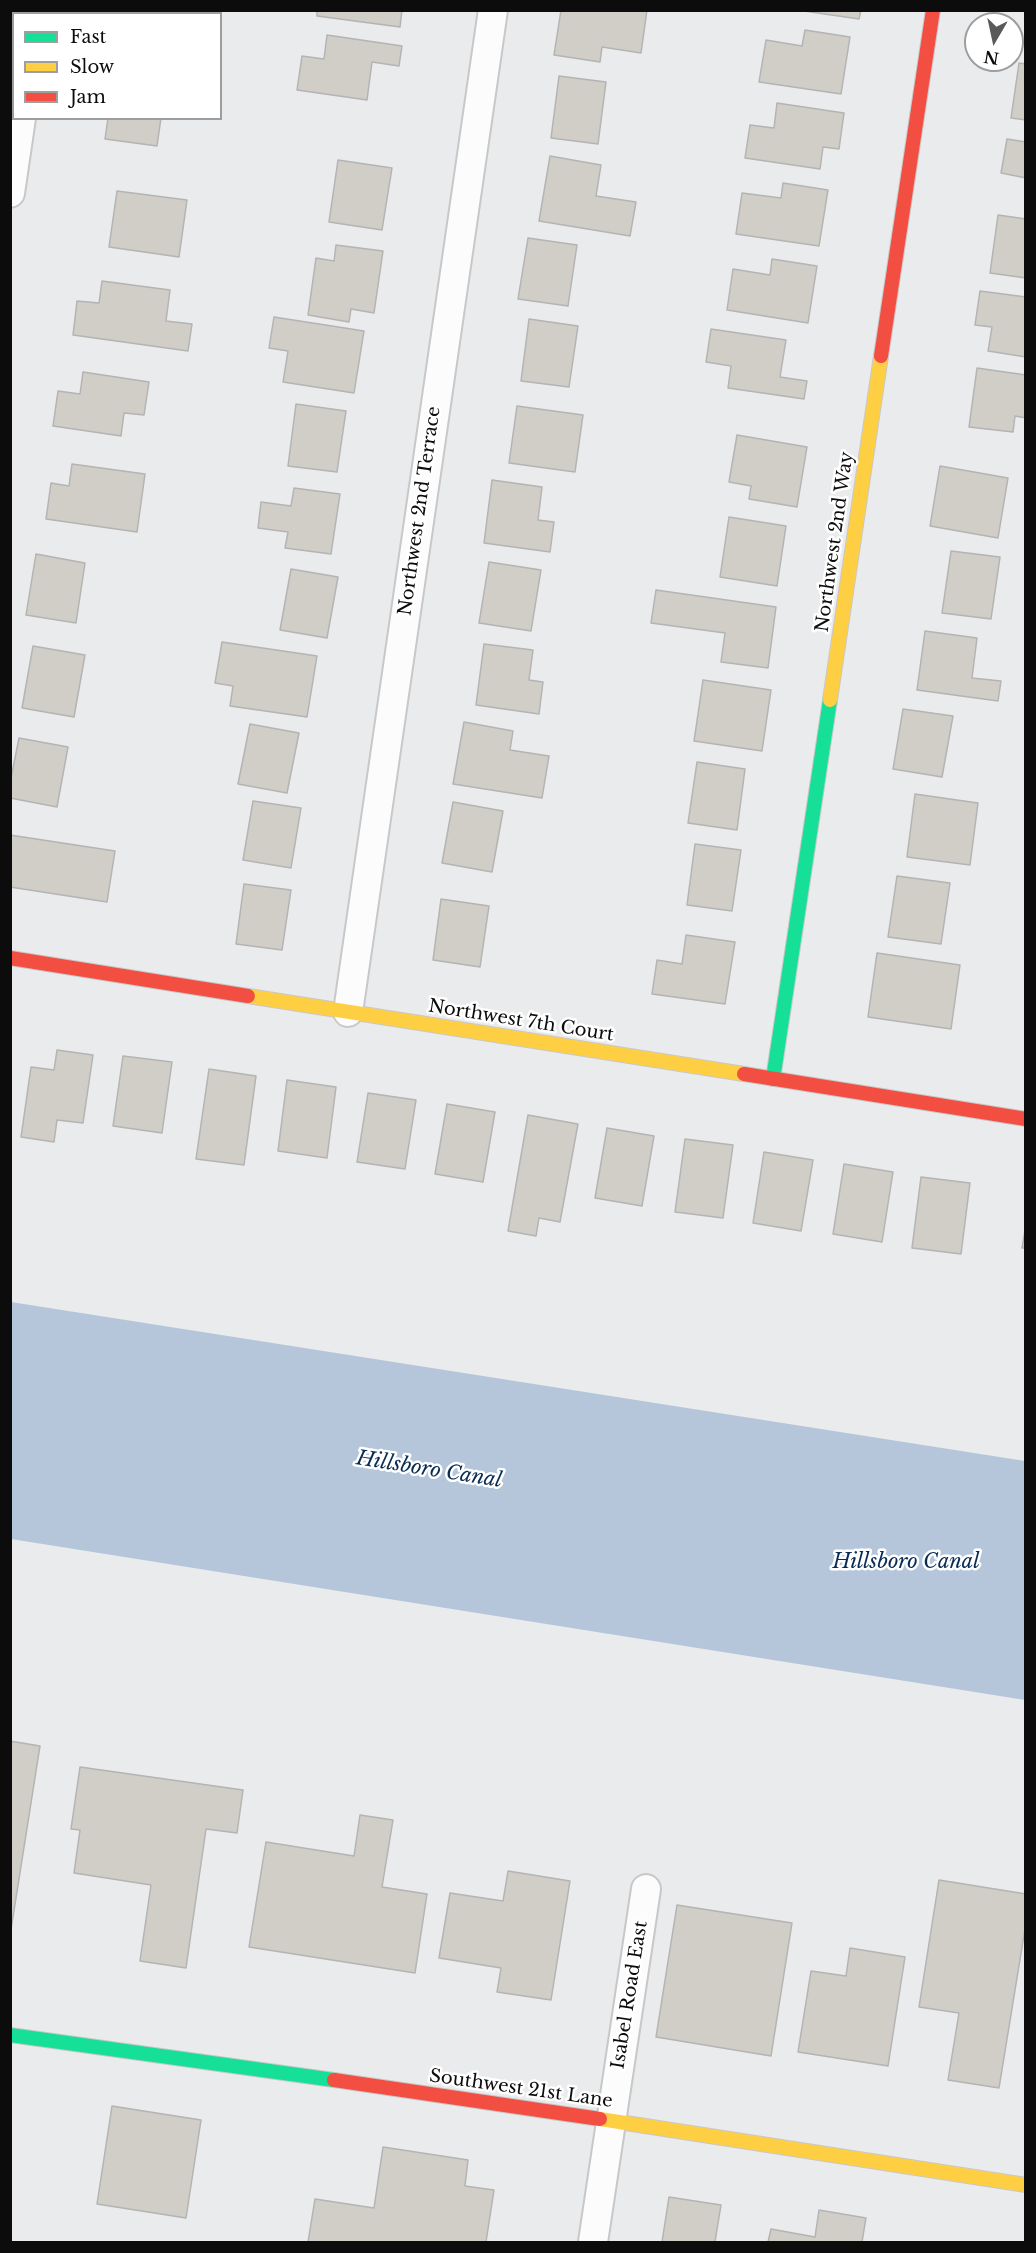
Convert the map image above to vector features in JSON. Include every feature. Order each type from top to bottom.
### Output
[{"type":"street","name":"Northwest 2nd Terrace","points":[[348,1012],[493,10]]},
{"type":"street","name":"Northwest 2nd Way","points":[[773,1079],[933,10]]},
{"type":"street","points":[[10,193],[21,120]]},
{"type":"street","name":"Northwest 7th Court","points":[[10,958],[1026,1119]]},
{"type":"street","name":"Isabel Road East","points":[[593,2242],[646,1889]]},
{"type":"street","name":"Southwest 21st Lane","points":[[10,2035],[612,2120],[1026,2185]]},
{"type":"water","name":"Hillsboro Canal","points":[[11,1302],[1025,1461],[1025,1700],[11,1539]]},
{"type":"building","points":[[116,10],[165,10],[165,12],[116,12]]},
{"type":"building","points":[[317,10],[402,10],[400,27],[317,16]]},
{"type":"building","points":[[561,10],[647,10],[641,53],[602,47],[600,62],[554,55]]},
{"type":"building","points":[[797,10],[861,10],[859,19]]},
{"type":"building","points":[[805,30],[850,37],[841,94],[759,82],[766,40],[802,46]]},
{"type":"building","points":[[327,35],[402,46],[399,66],[372,62],[367,100],[297,90],[302,56],[324,59]]},
{"type":"building","points":[[1024,64],[1026,64],[1026,120],[1011,118],[1018,72],[1024,72]]},
{"type":"building","points":[[559,76],[606,82],[598,144],[551,138]]},
{"type":"building","points":[[777,103],[844,113],[839,149],[823,147],[820,169],[745,158],[750,125],[774,128]]},
{"type":"building","points":[[108,120],[161,120],[157,146],[105,139]]},
{"type":"building","points":[[1007,139],[1026,142],[1026,178],[1001,173]]},
{"type":"building","points":[[550,156],[601,165],[596,196],[636,202],[630,236],[539,221]]},
{"type":"building","points":[[338,160],[392,168],[382,230],[329,222]]},
{"type":"building","points":[[783,183],[828,190],[819,246],[736,234],[742,193],[781,198]]},
{"type":"building","points":[[117,191],[187,200],[179,257],[109,247]]},
{"type":"building","points":[[998,215],[1026,219],[1026,278],[990,273]]},
{"type":"building","points":[[528,238],[577,245],[568,306],[518,299]]},
{"type":"building","points":[[336,245],[383,251],[374,313],[351,309],[349,322],[308,315],[316,258],[334,261]]},
{"type":"building","points":[[772,259],[817,266],[808,323],[727,310],[733,269],[770,275]]},
{"type":"building","points":[[102,281],[170,290],[166,321],[192,324],[188,351],[73,335],[77,301],[99,303]]},
{"type":"building","points":[[980,291],[1026,297],[1026,357],[988,351],[992,327],[975,325]]},
{"type":"building","points":[[274,317],[364,331],[354,393],[283,382],[288,351],[269,348]]},
{"type":"building","points":[[529,319],[578,326],[569,387],[521,381]]},
{"type":"building","points":[[711,329],[786,340],[780,377],[807,381],[804,399],[728,388],[731,366],[706,362]]},
{"type":"building","points":[[977,368],[1026,375],[1026,418],[1015,416],[1013,432],[969,427]]},
{"type":"building","points":[[83,372],[149,382],[144,415],[124,413],[121,436],[53,426],[58,391],[80,394]]},
{"type":"building","points":[[296,404],[346,411],[337,472],[288,466]]},
{"type":"building","points":[[517,406],[583,415],[575,472],[509,463]]},
{"type":"building","points":[[737,435],[807,447],[797,507],[749,499],[751,486],[729,482]]},
{"type":"building","points":[[72,464],[145,474],[137,532],[46,519],[51,483],[69,486]]},
{"type":"building","points":[[940,466],[1008,478],[998,538],[930,526]]},
{"type":"building","points":[[492,480],[542,487],[538,520],[554,522],[550,552],[484,543]]},
{"type":"building","points":[[294,488],[340,494],[331,554],[285,548],[288,532],[258,528],[261,502],[291,506]]},
{"type":"building","points":[[729,517],[786,526],[777,586],[720,577]]},
{"type":"building","points":[[951,551],[1000,557],[991,619],[942,613]]},
{"type":"building","points":[[36,554],[85,563],[76,623],[26,615]]},
{"type":"building","points":[[489,562],[541,570],[531,631],[479,623]]},
{"type":"building","points":[[291,569],[338,577],[327,638],[280,630]]},
{"type":"building","points":[[656,590],[776,607],[768,668],[721,662],[725,633],[651,623]]},
{"type":"building","points":[[925,631],[977,638],[972,678],[1001,681],[998,701],[917,690]]},
{"type":"building","points":[[222,642],[317,656],[307,717],[230,706],[233,686],[215,683]]},
{"type":"building","points":[[484,644],[533,650],[529,680],[543,682],[539,714],[476,705]]},
{"type":"building","points":[[33,646],[85,655],[74,717],[22,708]]},
{"type":"building","points":[[703,680],[771,690],[762,751],[694,741]]},
{"type":"building","points":[[903,709],[953,716],[942,777],[893,769]]},
{"type":"building","points":[[464,722],[513,731],[510,750],[549,756],[542,798],[453,784]]},
{"type":"building","points":[[250,724],[299,733],[287,793],[238,784]]},
{"type":"building","points":[[19,738],[68,747],[57,807],[10,798],[10,783]]},
{"type":"building","points":[[697,762],[745,769],[737,830],[688,823]]},
{"type":"building","points":[[915,794],[978,803],[970,865],[907,857]]},
{"type":"building","points":[[253,801],[301,808],[291,868],[243,860]]},
{"type":"building","points":[[453,802],[503,811],[492,872],[442,863]]},
{"type":"building","points":[[10,835],[115,851],[107,902],[10,887]]},
{"type":"building","points":[[695,844],[741,850],[732,911],[687,905]]},
{"type":"building","points":[[897,876],[950,883],[941,944],[888,937]]},
{"type":"building","points":[[244,884],[291,890],[282,950],[236,944]]},
{"type":"building","points":[[441,899],[489,906],[480,967],[433,960]]},
{"type":"building","points":[[686,935],[735,942],[725,1004],[652,994],[657,960],[682,964]]},
{"type":"building","points":[[877,953],[960,965],[951,1029],[868,1017]]},
{"type":"building","points":[[57,1050],[93,1055],[83,1123],[57,1120],[54,1142],[21,1137],[31,1067],[54,1070]]},
{"type":"building","points":[[123,1056],[172,1062],[162,1133],[113,1126]]},
{"type":"building","points":[[209,1069],[256,1076],[244,1165],[196,1159]]},
{"type":"building","points":[[287,1080],[336,1087],[327,1158],[278,1151]]},
{"type":"building","points":[[368,1093],[416,1100],[405,1169],[357,1162]]},
{"type":"building","points":[[447,1104],[495,1112],[483,1182],[435,1174]]},
{"type":"building","points":[[528,1115],[578,1124],[560,1222],[539,1218],[536,1236],[508,1231]]},
{"type":"building","points":[[607,1128],[654,1136],[642,1206],[595,1198]]},
{"type":"building","points":[[685,1139],[733,1145],[723,1218],[675,1212]]},
{"type":"building","points":[[764,1152],[813,1160],[801,1231],[753,1223]]},
{"type":"building","points":[[844,1164],[893,1172],[882,1242],[833,1234]]},
{"type":"building","points":[[921,1177],[970,1183],[961,1254],[912,1248]]},
{"type":"building","points":[[1026,1225],[1026,1248],[1022,1248]]},
{"type":"building","points":[[10,1741],[40,1746],[10,1936]]},
{"type":"building","points":[[80,1767],[243,1790],[237,1833],[206,1829],[186,1968],[140,1961],[151,1885],[74,1873],[80,1830],[71,1829]]},
{"type":"building","points":[[360,1815],[393,1820],[382,1887],[427,1894],[415,1973],[249,1947],[266,1842],[354,1856]]},
{"type":"building","points":[[508,1871],[570,1881],[551,2000],[497,1992],[501,1968],[439,1958],[450,1893],[503,1901]]},
{"type":"building","points":[[939,1880],[1026,1894],[1026,1923],[999,2088],[948,2080],[959,2013],[919,2007]]},
{"type":"building","points":[[677,1905],[792,1923],[771,2056],[656,2037]]},
{"type":"building","points":[[850,1948],[905,1957],[888,2066],[798,2052],[811,1971],[846,1976]]},
{"type":"building","points":[[112,2106],[201,2120],[186,2218],[97,2204]]},
{"type":"building","points":[[383,2147],[468,2160],[465,2186],[494,2190],[486,2242],[308,2242],[315,2199],[374,2208]]},
{"type":"building","points":[[669,2197],[721,2205],[715,2242],[662,2242]]},
{"type":"building","points":[[819,2210],[866,2218],[862,2242],[768,2242],[771,2229],[815,2237]]},
{"type":"traffic: fast","points":[[773,1079],[830,700]]},
{"type":"traffic: fast","points":[[10,2035],[334,2080]]},
{"type":"traffic: slow","points":[[830,700],[881,356]]},
{"type":"traffic: slow","points":[[248,996],[744,1074]]},
{"type":"traffic: slow","points":[[600,2119],[1026,2185]]},
{"type":"traffic: jam","points":[[881,356],[933,10]]},
{"type":"traffic: jam","points":[[10,958],[248,996]]},
{"type":"traffic: jam","points":[[744,1074],[1026,1119]]},
{"type":"traffic: jam","points":[[334,2080],[600,2119]]}]
